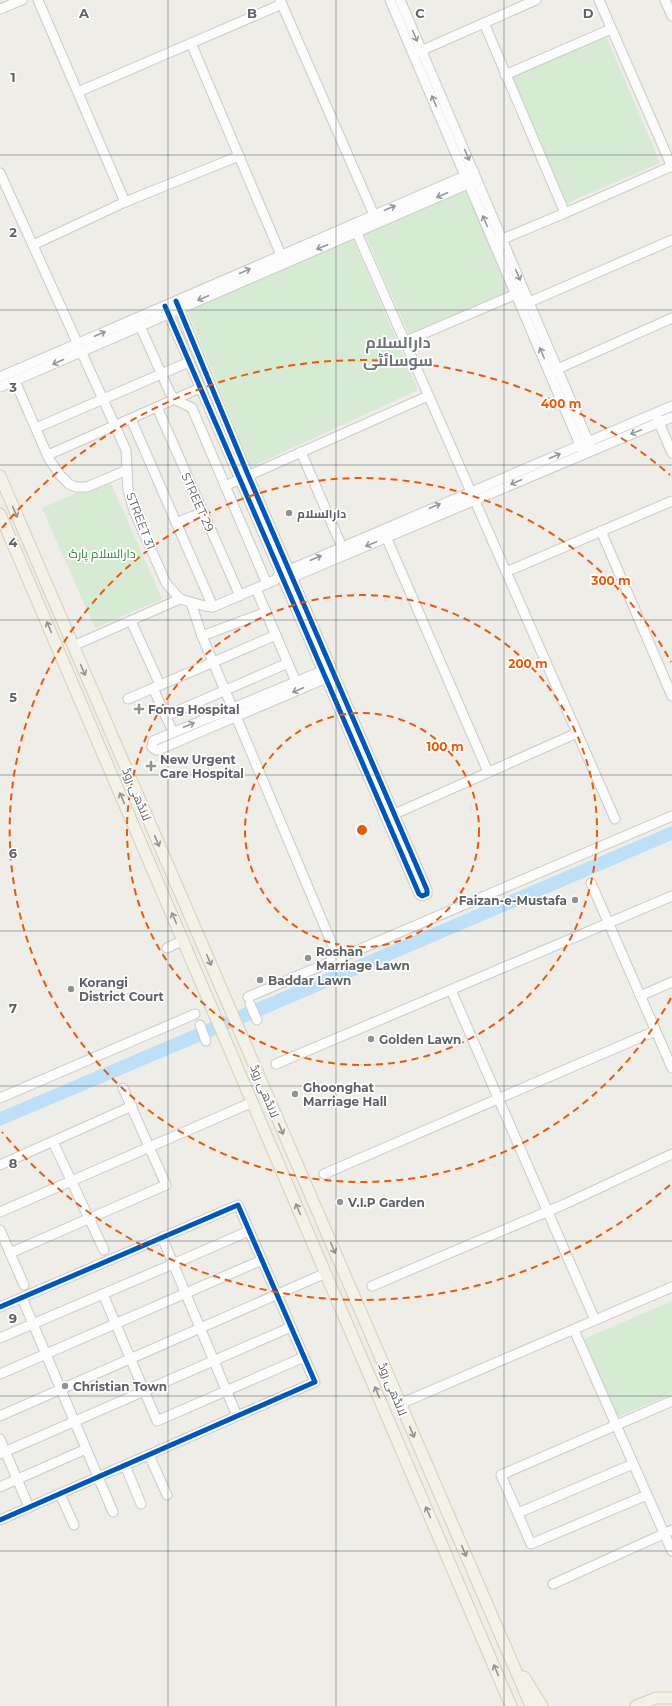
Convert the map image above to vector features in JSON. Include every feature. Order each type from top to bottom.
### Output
[{"type":"main road","name":"لانڈھی روڈ","points":[[0,476],[531,1706]]},
{"type":"main road","name":"لانڈھی روڈ","points":[[0,514],[224,1033],[511,1706]]},
{"type":"main road","points":[[497,1628],[542,1706]]},
{"type":"main road","points":[[636,1706],[656,1698],[672,1698]]},
{"type":"main road","points":[[668,1706],[672,1702]]},
{"type":"street","points":[[0,9],[22,0]]},
{"type":"street","points":[[38,0],[125,202]]},
{"type":"street","points":[[390,0],[417,52],[586,447]]},
{"type":"street","points":[[400,0],[417,52]]},
{"type":"street","points":[[417,52],[536,0]]},
{"type":"street","points":[[499,241],[672,166],[599,0]]},
{"type":"street","points":[[665,0],[672,16]]},
{"type":"street","points":[[78,92],[281,2],[374,215]]},
{"type":"street","points":[[484,23],[565,213]]},
{"type":"street","points":[[505,75],[611,29]]},
{"type":"street","points":[[191,43],[281,255]]},
{"type":"street","points":[[33,245],[125,202],[239,156]]},
{"type":"street","name":"STREET 31","points":[[0,173],[126,450],[128,490],[134,511],[166,583],[180,598],[191,603],[213,607]]},
{"type":"street","points":[[178,305],[281,255],[354,228],[374,215],[472,178]]},
{"type":"street","points":[[0,387],[80,348],[472,178]]},
{"type":"street","points":[[354,228],[616,819]]},
{"type":"street","points":[[525,304],[672,240]]},
{"type":"street","points":[[404,342],[520,292]]},
{"type":"street","points":[[178,305],[248,475],[291,573],[328,673],[390,816],[419,894],[424,896],[428,894],[427,890],[390,816]]},
{"type":"street","points":[[0,377],[140,326],[167,310]]},
{"type":"street","points":[[167,310],[240,480],[276,580]]},
{"type":"street","points":[[554,370],[672,318]]},
{"type":"street","points":[[140,326],[170,393],[174,399],[192,408],[225,486],[328,673]]},
{"type":"street","points":[[36,428],[189,362]]},
{"type":"street","points":[[15,381],[48,455],[60,475],[69,484],[76,487],[87,487],[127,470]]},
{"type":"street","points":[[48,455],[200,388]]},
{"type":"street","points":[[225,486],[428,396]]},
{"type":"street","points":[[131,419],[213,607],[586,447],[654,413],[672,406]]},
{"type":"street","name":"STREET 29","points":[[157,408],[240,596]]},
{"type":"street","points":[[654,413],[672,453]]},
{"type":"street","points":[[586,447],[672,417]]},
{"type":"street","points":[[301,452],[342,547]]},
{"type":"street","points":[[506,572],[672,501]]},
{"type":"street","points":[[176,523],[203,512]]},
{"type":"street","points":[[601,531],[672,696]]},
{"type":"street","points":[[291,573],[342,547],[385,533]]},
{"type":"street","points":[[385,533],[488,772]]},
{"type":"street","points":[[256,589],[296,682]]},
{"type":"street","points":[[73,646],[180,598]]},
{"type":"street","points":[[191,603],[202,636],[224,690],[332,944]]},
{"type":"street","points":[[202,636],[266,612]]},
{"type":"street","points":[[131,621],[157,687],[166,716],[174,732]]},
{"type":"street","points":[[128,699],[276,635]]},
{"type":"street","points":[[166,716],[288,663]]},
{"type":"street","points":[[328,673],[236,717],[158,750],[154,749],[152,746],[153,741],[174,732],[296,682],[328,673]]},
{"type":"street","points":[[390,816],[577,733]]},
{"type":"street","points":[[257,1020],[249,1001],[672,816]]},
{"type":"street","points":[[591,883],[672,1068]]},
{"type":"street","points":[[276,1064],[672,896]]},
{"type":"street","points":[[167,948],[184,940]]},
{"type":"street","points":[[640,996],[672,982]]},
{"type":"street","points":[[451,990],[595,1320]]},
{"type":"street","points":[[0,1098],[195,1014]]},
{"type":"street","points":[[200,1025],[206,1041]]},
{"type":"street","points":[[324,1174],[656,1031]]},
{"type":"street","points":[[10,1253],[89,1220],[166,1185],[123,1088]]},
{"type":"street","points":[[0,1212],[253,1102]]},
{"type":"street","points":[[0,1165],[132,1106]]},
{"type":"street","points":[[53,1142],[104,1250]]},
{"type":"street","points":[[372,1286],[548,1211],[672,1154]]},
{"type":"street","points":[[0,1308],[238,1205],[315,1382],[0,1520]]},
{"type":"street","points":[[0,1230],[24,1285]]},
{"type":"street","points":[[0,1338],[249,1230]]},
{"type":"street","points":[[162,1237],[237,1416]]},
{"type":"street","points":[[0,1374],[262,1260]]},
{"type":"street","points":[[0,1416],[326,1273]]},
{"type":"street","points":[[400,1404],[672,1287]]},
{"type":"street","points":[[103,1294],[156,1421],[304,1357]]},
{"type":"street","points":[[22,1298],[113,1512]]},
{"type":"street","points":[[3,1453],[291,1327]]},
{"type":"street","points":[[574,1330],[647,1495],[668,1532],[672,1551]]},
{"type":"street","points":[[647,1495],[531,1544],[502,1475],[672,1401]]},
{"type":"street","points":[[0,1439],[3,1453],[17,1479],[29,1507]]},
{"type":"street","points":[[0,1487],[86,1449]]},
{"type":"street","points":[[149,1455],[167,1495]]},
{"type":"street","points":[[518,1513],[633,1464]]},
{"type":"street","points":[[125,1465],[141,1504]]},
{"type":"street","points":[[60,1494],[74,1525]]},
{"type":"street","points":[[553,1584],[668,1532]]},
{"type":"green space","points":[[606,36],[660,163],[567,203],[512,76]]},
{"type":"green space","points":[[468,190],[510,291],[410,336],[364,233]]},
{"type":"green space","points":[[353,239],[418,390],[251,467],[188,312]]},
{"type":"green space","name":"دارالسلام پارک","points":[[109,479],[162,599],[95,628],[42,508]]},
{"type":"green space","points":[[672,1301],[672,1394],[618,1417],[584,1339]]},
{"type":"water","points":[[672,826],[672,840],[0,1126],[0,1112]]},
{"type":"cycle path","points":[[165,306],[419,894],[422,896],[427,894],[427,890],[248,475],[176,301]]},
{"type":"cycle path","points":[[0,1307],[238,1205],[315,1382],[0,1520]]},
{"type":"place","name":"دارالسلام","points":[[289,513]]},
{"type":"place","name":"Fomg Hospital","points":[[139,709]]},
{"type":"place","name":"New Urgent Care Hospital","points":[[151,766]]},
{"type":"place","name":"Faizan-e-Mustafa","points":[[575,900]]},
{"type":"place","name":"Roshan Marriage Lawn","points":[[308,958]]},
{"type":"place","name":"Baddar Lawn","points":[[260,980]]},
{"type":"place","name":"Korangi District Court","points":[[71,989]]},
{"type":"place","name":"Golden Lawn","points":[[371,1039]]},
{"type":"place","name":"Ghoonghat Marriage Hall","points":[[295,1094]]},
{"type":"place","name":"V.I.P Garden","points":[[340,1202]]},
{"type":"place","name":"Christian Town","points":[[65,1386]]},
{"type":"district","name":"دارالسلام سوسائٹی","points":[[398,351]]}]
